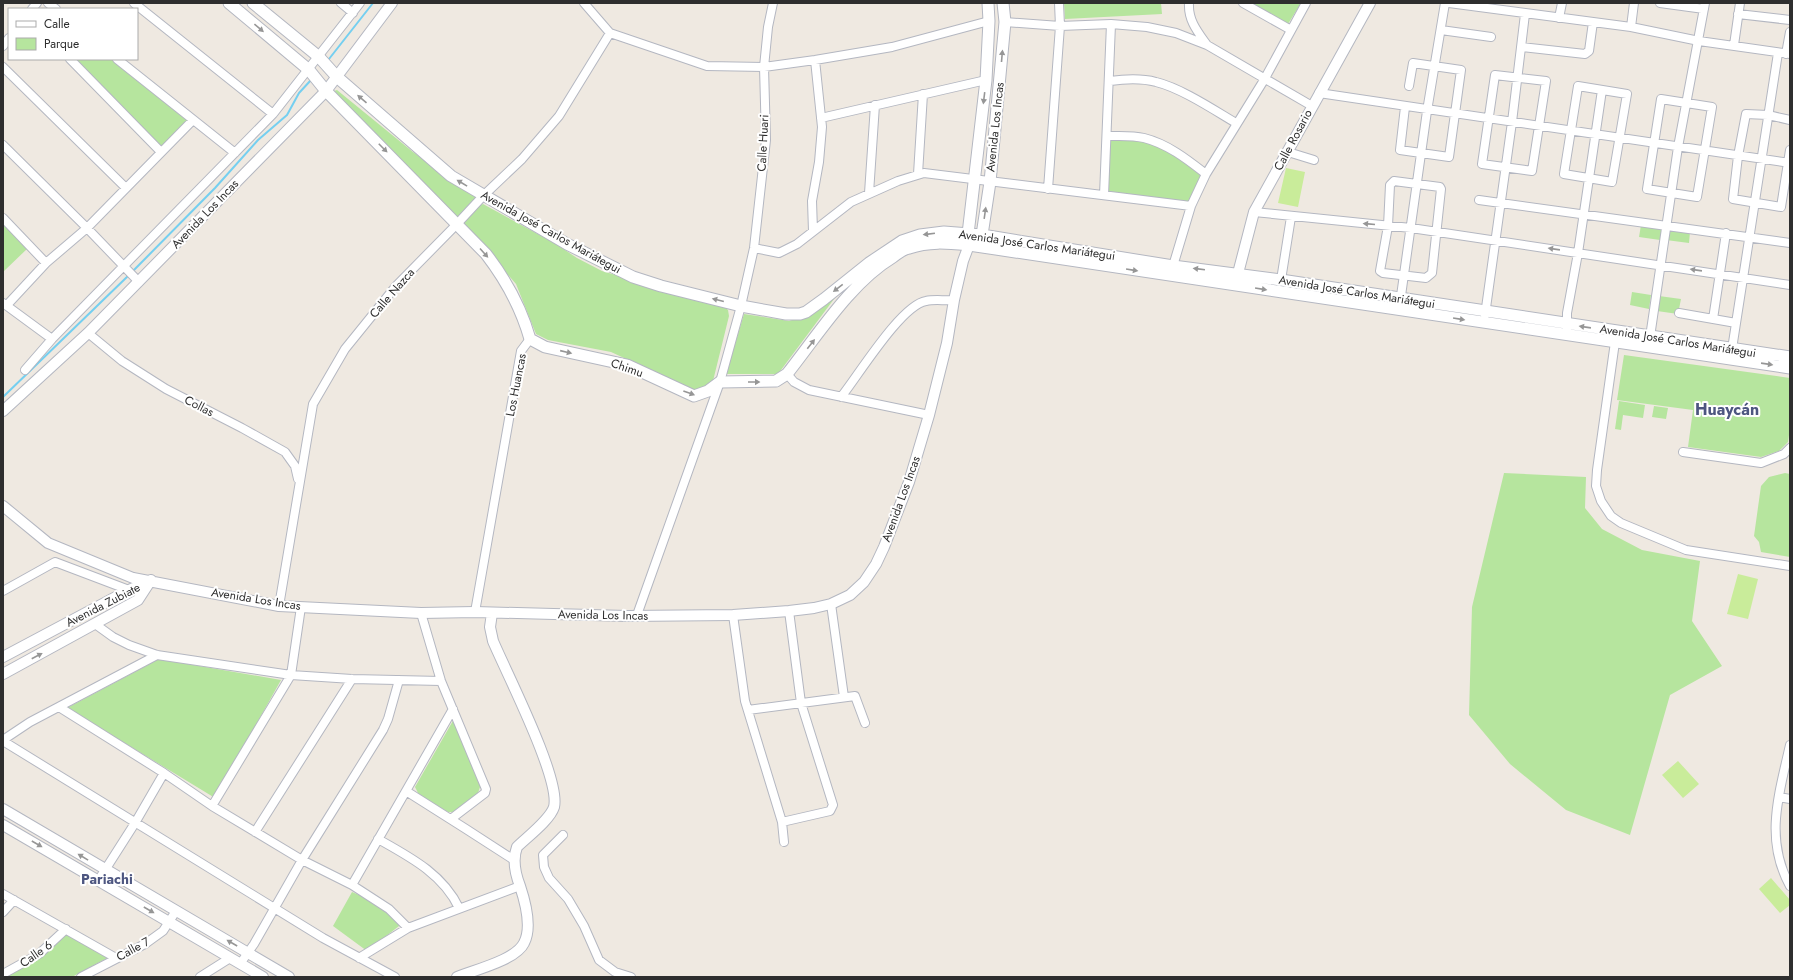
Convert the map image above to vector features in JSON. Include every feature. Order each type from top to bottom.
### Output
[{"type":"main road","points":[[229,3],[309,70],[326,91]]},
{"type":"main road","name":"Avenida José Carlos Mariátegui","points":[[253,3],[319,57],[337,77],[451,176],[483,196],[566,244],[633,276],[661,286],[741,306],[786,314],[800,314],[806,312],[869,263],[902,241],[920,235],[944,232],[968,240],[1484,317],[1566,330],[1615,342],[1790,368]]},
{"type":"main road","name":"Avenida Los Incas","points":[[968,240],[986,80],[990,21],[988,3]]},
{"type":"main road","name":"Avenida Los Incas","points":[[982,235],[990,182],[1005,22],[1003,3]]},
{"type":"main road","name":"Los Huancas","points":[[326,91],[486,254],[513,294],[524,317],[530,339]]},
{"type":"main road","name":"Avenida José Carlos Mariátegui","points":[[787,374],[842,304],[864,279],[884,262],[906,248],[935,242],[968,240],[982,235],[1174,266],[1237,280],[1281,280],[1400,305]]},
{"type":"main road","name":"Avenida José Carlos Mariátegui","points":[[1566,330],[1621,332],[1790,357]]},
{"type":"main road","name":"Chimu","points":[[530,339],[545,347],[627,366],[694,396],[708,391],[720,382]]},
{"type":"main road","points":[[720,382],[776,382],[787,374]]},
{"type":"street","points":[[134,3],[273,114]]},
{"type":"street","points":[[341,3],[353,13]]},
{"type":"street","points":[[25,370],[52,339],[273,114],[360,3]]},
{"type":"street","name":"Avenida Los Incas","points":[[3,411],[88,333],[326,91],[392,3]]},
{"type":"street","points":[[584,3],[610,33],[707,66],[764,67],[815,60],[892,46],[990,21]]},
{"type":"street","name":"Calle Huari","points":[[637,615],[720,382],[741,306],[754,248],[766,140],[764,67],[773,3]]},
{"type":"street","points":[[1048,189],[1060,26],[1059,3]]},
{"type":"street","points":[[1189,3],[1188,12],[1194,27],[1207,45]]},
{"type":"street","points":[[1243,3],[1291,30]]},
{"type":"street","points":[[1174,266],[1191,206],[1206,174],[1236,123],[1264,80],[1306,3]]},
{"type":"street","name":"Calle Rosario","points":[[1237,280],[1254,212],[1370,3]]},
{"type":"street","points":[[1400,305],[1445,3]]},
{"type":"street","points":[[1449,3],[1631,27],[1699,41],[1734,45],[1785,54]]},
{"type":"street","points":[[1559,18],[1562,3]]},
{"type":"street","points":[[1631,27],[1634,3]]},
{"type":"street","points":[[1650,337],[1662,265],[1678,147],[1699,41],[1704,6],[1660,3]]},
{"type":"street","points":[[1734,45],[1740,3]]},
{"type":"street","points":[[1484,317],[1494,240],[1506,168],[1525,14]]},
{"type":"street","points":[[1738,14],[1790,20]]},
{"type":"street","points":[[1005,22],[1060,26],[1111,24],[1147,27],[1176,33],[1207,45],[1264,80],[1312,106]]},
{"type":"street","points":[[1521,47],[1585,54],[1589,51],[1593,22]]},
{"type":"street","points":[[1104,195],[1110,81],[1111,24]]},
{"type":"street","points":[[1441,30],[1491,37]]},
{"type":"street","name":"Calle Nazca","points":[[279,606],[313,404],[328,376],[345,349],[396,286],[483,196],[522,159],[559,116],[610,33]]},
{"type":"street","points":[[1732,349],[1768,115],[1790,37]]},
{"type":"street","points":[[71,60],[161,152]]},
{"type":"street","points":[[118,60],[235,153]]},
{"type":"street","points":[[813,231],[812,200],[819,162],[821,118],[815,60]]},
{"type":"street","points":[[1405,107],[1400,150],[1449,157],[1461,70],[1413,64],[1409,86]]},
{"type":"street","points":[[3,67],[126,188]]},
{"type":"street","points":[[1495,75],[1518,78],[1546,81],[1532,171],[1482,164],[1495,75]]},
{"type":"street","points":[[1110,81],[1128,79],[1155,82],[1181,92],[1236,123]]},
{"type":"street","points":[[821,118],[986,80]]},
{"type":"street","points":[[1578,86],[1627,94],[1612,182],[1564,174],[1570,131],[1578,86]]},
{"type":"street","points":[[1566,330],[1567,313],[1578,253],[1602,90]]},
{"type":"street","points":[[1319,93],[1428,111],[1653,142],[1789,163]]},
{"type":"street","points":[[918,174],[923,94]]},
{"type":"street","points":[[1661,98],[1712,107],[1697,197],[1647,189],[1653,142],[1661,98]]},
{"type":"street","points":[[869,193],[875,105]]},
{"type":"street","points":[[1790,120],[1768,115],[1746,114],[1732,198],[1754,204],[1781,207],[1790,150]]},
{"type":"street","points":[[52,339],[5,304],[46,263],[87,228],[193,120]]},
{"type":"street","points":[[1107,136],[1138,137],[1155,142],[1181,156],[1206,174]]},
{"type":"street","points":[[3,145],[139,282]]},
{"type":"street","points":[[1288,152],[1314,160]]},
{"type":"street","points":[[754,248],[779,253],[797,244],[851,202],[898,181],[924,173],[1191,206]]},
{"type":"street","points":[[1394,181],[1440,187],[1437,232],[1431,275],[1426,278],[1383,273],[1380,271],[1388,226],[1392,182],[1394,181]]},
{"type":"street","points":[[1479,200],[1790,243]]},
{"type":"street","points":[[1254,212],[1291,217],[1411,228],[1790,285]]},
{"type":"street","points":[[1281,280],[1291,217]]},
{"type":"street","points":[[3,218],[46,263]]},
{"type":"street","points":[[1713,319],[1726,233]]},
{"type":"street","name":"Avenida Los Incas","points":[[3,506],[48,543],[133,578],[151,580],[279,606],[421,613],[475,612],[733,615],[789,611],[831,604],[850,595],[859,587],[876,564],[909,482],[929,415],[947,343],[954,300],[968,240]]},
{"type":"street","points":[[842,398],[894,325],[905,314],[915,306],[926,301],[954,300]]},
{"type":"street","points":[[1679,313],[1736,323]]},
{"type":"street","points":[[1621,332],[1615,342],[1597,470],[1596,486],[1605,507],[1612,516],[1621,523],[1686,550],[1790,566]]},
{"type":"street","name":"Collas","points":[[88,333],[122,361],[166,389],[285,452],[296,466],[299,484]]},
{"type":"street","name":"Los Huancas","points":[[475,612],[521,351],[530,339]]},
{"type":"street","points":[[787,374],[794,382],[809,390],[929,415]]},
{"type":"street","points":[[1684,452],[1761,463],[1784,454],[1790,448]]},
{"type":"street","points":[[3,592],[55,562],[129,590]]},
{"type":"street","name":"Avenida Zubiate","points":[[3,657],[129,590],[151,580]]},
{"type":"street","name":"Avenida Zubiate","points":[[3,674],[138,600],[151,580]]},
{"type":"street","points":[[831,604],[844,698]]},
{"type":"street","points":[[212,806],[291,675],[301,607]]},
{"type":"street","points":[[782,822],[830,811],[833,805],[801,703],[789,611]]},
{"type":"street","points":[[421,613],[441,681],[486,789],[485,793],[451,819]]},
{"type":"street","points":[[457,977],[506,958],[520,949],[524,943],[528,919],[525,900],[514,860],[517,847],[550,816],[554,806],[553,786],[542,751],[493,641],[490,627],[492,613]]},
{"type":"street","points":[[733,615],[745,701],[782,822],[784,842]]},
{"type":"street","points":[[95,624],[113,637],[157,655],[291,675],[352,679],[441,681]]},
{"type":"street","points":[[157,655],[59,707],[3,740],[135,823],[360,958],[395,977]]},
{"type":"street","points":[[254,832],[352,679]]},
{"type":"street","points":[[240,964],[248,953],[302,860],[383,730],[388,719],[399,680]]},
{"type":"street","points":[[748,710],[855,696],[865,723]]},
{"type":"street","points":[[59,707],[254,832],[302,860],[352,885],[389,909],[408,928]]},
{"type":"street","points":[[352,885],[453,709]]},
{"type":"street","points":[[1790,745],[1788,762],[1775,820],[1775,832],[1781,865],[1790,886]]},
{"type":"street","points":[[98,881],[135,823],[164,773]]},
{"type":"street","points":[[406,791],[514,860]]},
{"type":"street","points":[[1779,797],[1790,799]]},
{"type":"street","points":[[3,810],[289,977]]},
{"type":"street","points":[[3,825],[263,977]]},
{"type":"street","points":[[563,835],[542,856],[544,867],[549,878],[568,899],[584,926],[599,960],[613,974],[631,977]]},
{"type":"street","points":[[378,839],[407,855],[430,871],[444,884],[459,908]]},
{"type":"street","points":[[360,958],[408,928],[520,886]]},
{"type":"street","points":[[3,894],[116,958]]},
{"type":"street","points":[[3,912],[14,900]]},
{"type":"street","name":"Calle 7","points":[[81,977],[145,944],[163,931],[176,911]]},
{"type":"street","name":"Calle 6","points":[[3,974],[39,954],[66,930]]},
{"type":"street","points":[[200,977],[230,958]]},
{"type":"green space","points":[[1064,3],[1161,3],[1162,14],[1065,19]]},
{"type":"green space","points":[[1252,3],[1301,3],[1288,24]]},
{"type":"green space","points":[[76,60],[112,60],[188,121],[161,148]]},
{"type":"green space","points":[[337,90],[413,152],[477,198],[453,223],[334,94],[334,91]]},
{"type":"green space","points":[[1110,140],[1135,140],[1163,148],[1204,175],[1189,204],[1106,193]]},
{"type":"green space","points":[[1286,168],[1305,172],[1298,207],[1278,203]]},
{"type":"green space","points":[[483,204],[602,271],[725,307],[728,310],[729,316],[713,381],[703,388],[692,389],[611,352],[548,340],[536,334],[516,284],[462,226],[470,213]]},
{"type":"green space","points":[[3,222],[28,248],[3,272]]},
{"type":"green space","points":[[1641,225],[1662,228],[1660,240],[1639,237]]},
{"type":"green space","points":[[1667,229],[1690,232],[1689,243],[1666,240]]},
{"type":"green space","points":[[1632,292],[1651,295],[1649,309],[1630,305]]},
{"type":"green space","points":[[837,295],[778,374],[726,374],[744,314],[789,321],[798,318]]},
{"type":"green space","points":[[1659,296],[1681,299],[1678,314],[1657,311]]},
{"type":"green space","points":[[1624,355],[1790,378],[1790,428],[1788,442],[1779,451],[1761,457],[1688,447],[1693,410],[1617,400]]},
{"type":"green space","points":[[1619,401],[1645,405],[1643,418],[1623,415],[1621,430],[1615,429]]},
{"type":"green space","points":[[1654,406],[1668,408],[1666,419],[1652,417]]},
{"type":"green space","points":[[1504,473],[1586,477],[1585,508],[1602,529],[1642,550],[1700,561],[1692,621],[1722,666],[1670,695],[1630,835],[1566,810],[1510,764],[1469,715],[1472,607]]},
{"type":"green space","points":[[1785,473],[1790,474],[1790,557],[1761,552],[1759,542],[1754,536],[1761,486],[1769,477]]},
{"type":"green space","points":[[1738,574],[1758,579],[1748,619],[1727,614]]},
{"type":"green space","points":[[159,659],[281,680],[215,798],[67,708]]},
{"type":"green space","points":[[454,719],[481,784],[478,793],[454,812],[448,812],[419,795],[415,787]]},
{"type":"green space","points":[[1678,761],[1699,784],[1683,798],[1662,775]]},
{"type":"green space","points":[[1771,878],[1790,900],[1790,905],[1780,913],[1759,889]]},
{"type":"green space","points":[[352,892],[377,905],[399,923],[399,926],[367,951],[333,926]]},
{"type":"green space","points":[[67,933],[109,957],[72,977],[3,977]]},
{"type":"waterway","points":[[329,59],[373,3]]},
{"type":"waterway","points":[[133,271],[215,188],[258,140],[287,115],[299,93],[311,80]]},
{"type":"waterway","points":[[3,397],[129,275]]},
{"type":"district","name":"Huaycán","points":[[1727,409]]},
{"type":"district","name":"Pariachi","points":[[107,879]]}]
